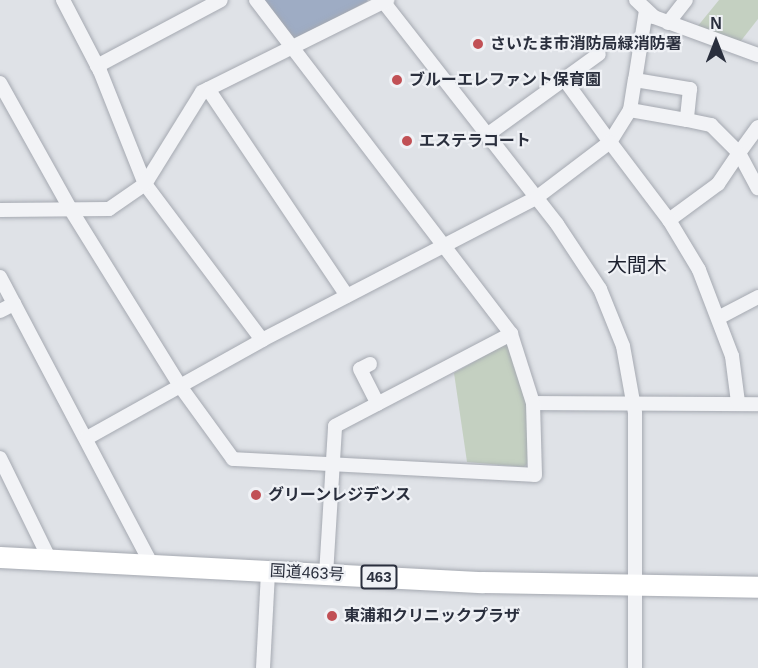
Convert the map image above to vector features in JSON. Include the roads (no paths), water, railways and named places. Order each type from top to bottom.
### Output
[{"type":"highway","name":"国道463号","points":[[0,557],[326,575],[636,586],[758,587]]},
{"type":"street","points":[[64,0],[97,66],[145,184],[262,340]]},
{"type":"street","points":[[97,66],[221,0]]},
{"type":"street","points":[[0,83],[71,210],[180,386],[233,459],[535,475],[533,403],[529,379],[511,334],[256,0]]},
{"type":"street","points":[[668,23],[686,0]]},
{"type":"street","points":[[0,210],[110,209],[145,184],[202,92],[384,1],[536,198],[600,289],[623,346],[635,402],[635,668]]},
{"type":"street","points":[[87,438],[262,340],[536,198],[610,142],[630,110],[635,80],[641,5],[668,23],[758,55]]},
{"type":"street","points":[[487,135],[599,54]]},
{"type":"street","points":[[564,79],[669,220],[699,270],[732,356],[738,402]]},
{"type":"street","points":[[635,80],[690,88],[687,120]]},
{"type":"street","points":[[208,89],[347,296]]},
{"type":"street","points":[[630,110],[711,125],[739,153],[758,188]]},
{"type":"street","points":[[669,220],[718,184],[758,127]]},
{"type":"street","points":[[0,277],[152,565]]},
{"type":"street","points":[[718,318],[758,297]]},
{"type":"street","points":[[0,311],[14,304]]},
{"type":"street","points":[[326,575],[335,426],[511,334]]},
{"type":"street","points":[[370,363],[360,369],[378,404]]},
{"type":"street","points":[[533,403],[738,402],[758,404]]},
{"type":"street","points":[[0,458],[50,560]]},
{"type":"street","points":[[263,668],[268,571]]},
{"type":"water","points":[[264,0],[367,0],[368,1],[294,40]]},
{"type":"place","name":"さいたま市消防局緑消防署","points":[[478,44]]},
{"type":"place","name":"ブルーエレファント保育園","points":[[397,80]]},
{"type":"place","name":"エステラコート","points":[[407,141]]},
{"type":"place","name":"グリーンレジデンス","points":[[256,495]]},
{"type":"place","name":"東浦和クリニックプラザ","points":[[332,616]]},
{"type":"district","name":"大間木","points":[[637,265]]}]
